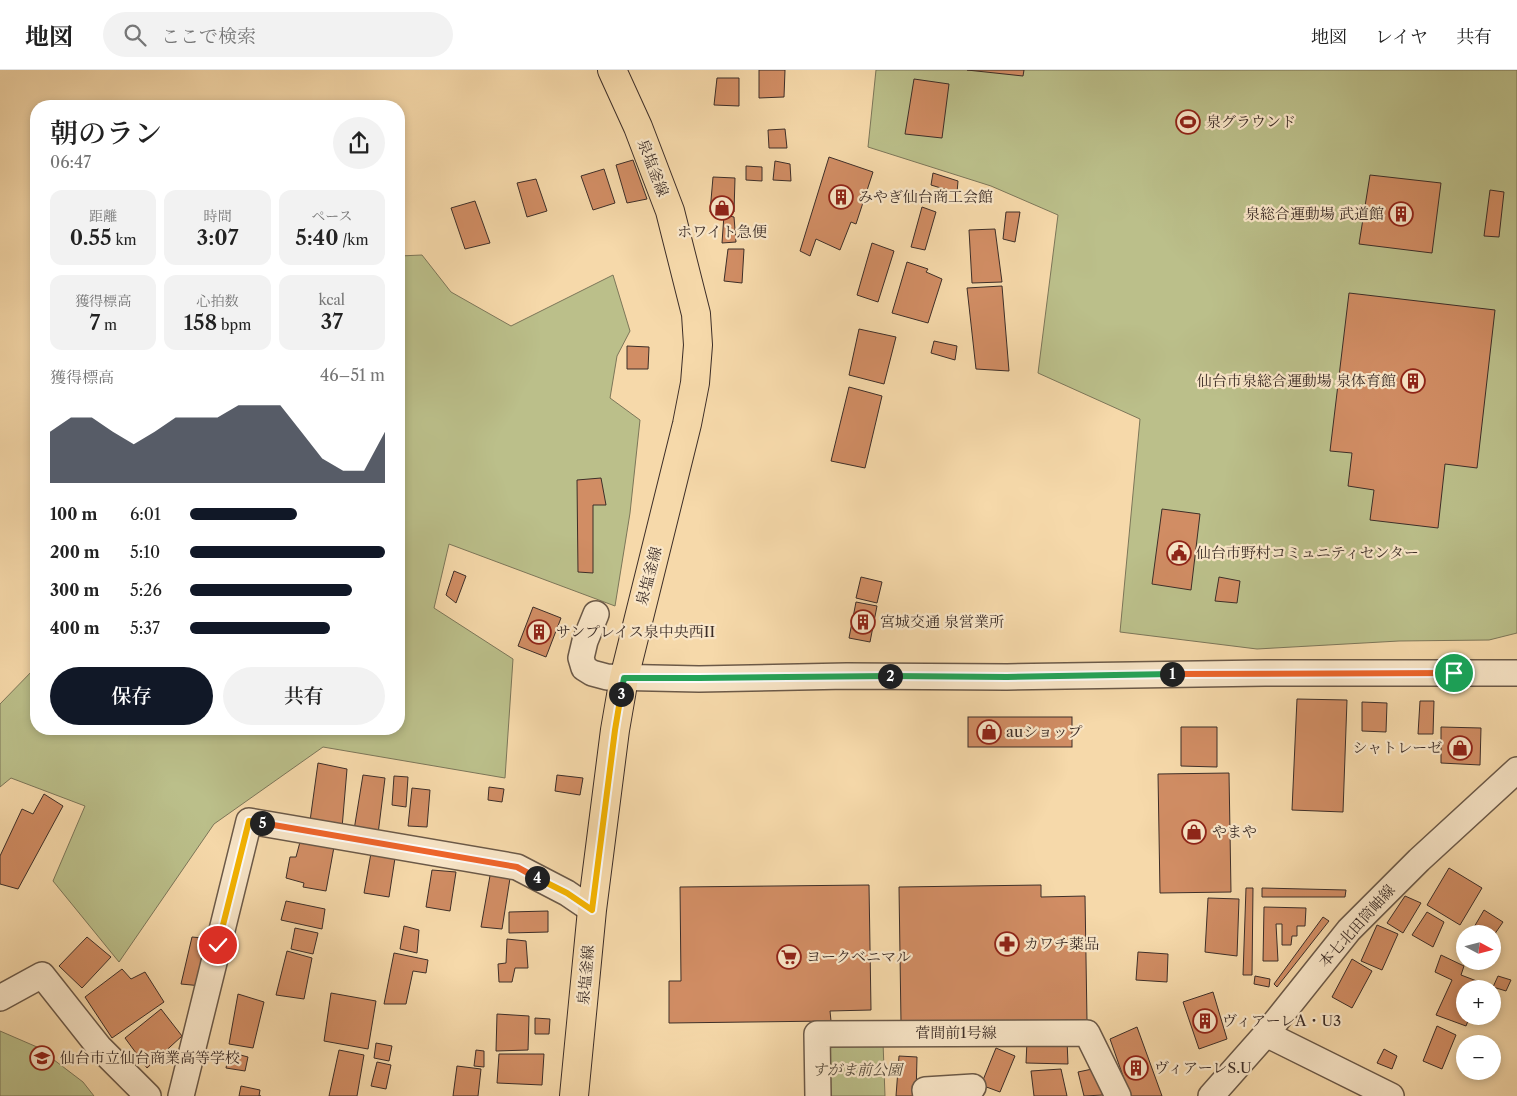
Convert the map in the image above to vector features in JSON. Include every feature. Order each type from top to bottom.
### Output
[{"type":"main road","name":"泉塩釜線","points":[[574,1096],[592,910],[615,730],[624,678],[687,424],[695,383],[698,346],[696,314],[670,211],[638,127],[612,70]]},
{"type":"street","points":[[596,614],[585,641],[581,658],[584,668],[592,673],[607,677],[1007,677],[1517,672]]},
{"type":"street","name":"本七北田筒岫線","points":[[1211,1096],[1266,1034],[1349,930],[1419,860],[1517,770]]},
{"type":"street","points":[[181,1096],[249,821],[517,867],[567,893],[592,910]]},
{"type":"street","points":[[0,998],[42,975],[100,1047],[148,1096]]},
{"type":"street","name":"菅間前1号線","points":[[818,1096],[817,1034],[1087,1033],[1118,1096]]},
{"type":"street","points":[[1266,1034],[1392,1096]]},
{"type":"street","points":[[926,1096],[926,1090],[973,1087]]},
{"type":"green space","points":[[876,70],[1517,70],[1517,633],[1489,640],[1399,641],[1257,649],[1120,632],[1140,419],[1038,373],[1058,215],[991,186],[868,147]]},
{"type":"green space","points":[[422,255],[451,292],[511,326],[613,275],[630,331],[617,356],[610,398],[640,420],[630,513],[615,606],[449,544],[434,608],[513,659],[505,778],[323,747],[214,824],[119,962],[53,881],[85,806],[11,778],[0,787],[0,704],[30,673],[30,735],[405,735],[405,256]]},
{"type":"green space","points":[[0,1031],[37,1047],[83,1082],[94,1096],[0,1096]]},
{"type":"green space","name":"すがま前公園","points":[[883,1042],[885,1096],[827,1096],[824,1055],[835,1044]]},
{"type":"building","points":[[759,70],[785,70],[784,97],[759,98]]},
{"type":"building","points":[[967,70],[1024,70],[1023,76]]},
{"type":"building","points":[[717,78],[739,78],[739,106],[714,105]]},
{"type":"building","points":[[914,79],[949,84],[942,138],[905,134]]},
{"type":"building","points":[[785,129],[787,148],[769,148],[768,130]]},
{"type":"building","name":"みやぎ仙台商工会館","points":[[829,157],[873,172],[856,224],[851,222],[840,250],[816,239],[810,256],[800,251]]},
{"type":"building","points":[[633,160],[647,199],[627,203],[616,165]]},
{"type":"building","points":[[775,161],[790,164],[791,181],[773,180]]},
{"type":"building","points":[[746,166],[762,167],[762,181],[746,180]]},
{"type":"building","points":[[604,169],[615,203],[593,210],[581,176]]},
{"type":"building","points":[[933,173],[958,181],[957,193],[931,185]]},
{"type":"building","name":"泉総合運動場 武道館","points":[[1370,175],[1441,183],[1432,253],[1359,244]]},
{"type":"building","points":[[713,177],[735,178],[734,212],[710,212]]},
{"type":"building","points":[[536,179],[547,211],[527,217],[517,183]]},
{"type":"building","points":[[1490,190],[1504,192],[1499,237],[1484,236]]},
{"type":"building","points":[[475,201],[490,243],[465,249],[451,208]]},
{"type":"building","points":[[922,207],[936,212],[925,250],[911,247]]},
{"type":"building","points":[[1006,212],[1020,212],[1015,242],[1003,239]]},
{"type":"building","points":[[724,215],[734,217],[736,242],[722,243]]},
{"type":"building","points":[[995,229],[1002,282],[972,283],[969,230]]},
{"type":"building","points":[[872,243],[894,251],[878,302],[857,295]]},
{"type":"building","points":[[728,249],[744,249],[742,283],[724,281]]},
{"type":"building","points":[[907,262],[928,269],[926,272],[942,279],[928,323],[892,313]]},
{"type":"building","points":[[1002,286],[1009,371],[976,369],[967,288]]},
{"type":"building","name":"仙台市泉総合運動場 泉体育館","points":[[1349,293],[1495,310],[1477,468],[1445,464],[1438,528],[1370,520],[1374,490],[1348,486],[1352,453],[1330,451]]},
{"type":"building","points":[[859,329],[896,337],[884,384],[849,375]]},
{"type":"building","points":[[934,341],[957,346],[955,360],[931,353]]},
{"type":"building","points":[[627,346],[649,347],[648,369],[627,369]]},
{"type":"building","points":[[849,387],[882,396],[865,468],[831,461]]},
{"type":"building","points":[[601,478],[606,505],[593,505],[593,573],[578,572],[577,480]]},
{"type":"building","name":"仙台市野村コミュニティセンター","points":[[1162,509],[1200,514],[1191,590],[1152,584]]},
{"type":"building","points":[[454,571],[466,576],[456,603],[446,595]]},
{"type":"building","points":[[861,577],[882,582],[877,603],[856,598]]},
{"type":"building","points":[[1219,577],[1240,581],[1237,603],[1215,601]]},
{"type":"building","name":"宮城交通 泉営業所","points":[[856,602],[877,606],[870,642],[849,638]]},
{"type":"building","name":"サンプレイス泉中央西II","points":[[533,607],[561,618],[546,657],[518,646]]},
{"type":"building","points":[[1297,699],[1347,700],[1343,812],[1292,810]]},
{"type":"building","points":[[1420,701],[1434,701],[1433,734],[1418,734]]},
{"type":"building","points":[[1362,702],[1387,703],[1386,732],[1362,731]]},
{"type":"building","points":[[968,717],[1072,717],[1072,747],[968,747]]},
{"type":"building","points":[[1181,727],[1217,727],[1217,767],[1181,766]]},
{"type":"building","points":[[1441,727],[1481,728],[1480,765],[1441,763]]},
{"type":"building","points":[[318,763],[347,769],[342,828],[310,821]]},
{"type":"building","points":[[1229,773],[1231,892],[1160,893],[1158,774]]},
{"type":"building","points":[[363,775],[385,778],[378,834],[354,830]]},
{"type":"building","points":[[557,775],[583,778],[580,795],[555,791]]},
{"type":"building","points":[[394,776],[408,777],[406,807],[392,805]]},
{"type":"building","points":[[489,787],[504,789],[502,802],[488,800]]},
{"type":"building","points":[[412,788],[430,790],[427,827],[408,826]]},
{"type":"building","points":[[44,794],[63,806],[18,889],[0,884],[0,856],[22,809],[33,814]]},
{"type":"building","points":[[300,842],[334,847],[326,891],[303,887],[304,883],[286,878],[290,857],[296,857]]},
{"type":"building","points":[[371,853],[395,858],[389,897],[364,893]]},
{"type":"building","points":[[1449,868],[1482,888],[1460,925],[1427,905]]},
{"type":"building","points":[[432,870],[456,872],[450,911],[426,907]]},
{"type":"building","points":[[491,870],[511,872],[502,929],[481,927]]},
{"type":"building","points":[[869,885],[871,1010],[830,1011],[831,1021],[669,1023],[669,981],[681,981],[680,887]]},
{"type":"building","points":[[1041,885],[1041,897],[1085,896],[1087,1020],[901,1023],[899,887]]},
{"type":"building","points":[[1246,888],[1253,888],[1252,975],[1243,975]]},
{"type":"building","points":[[1262,888],[1346,890],[1345,897],[1262,897]]},
{"type":"building","points":[[1405,896],[1421,903],[1403,933],[1387,923]]},
{"type":"building","points":[[1208,898],[1239,899],[1237,956],[1205,952]]},
{"type":"building","points":[[286,901],[325,909],[322,929],[281,920]]},
{"type":"building","points":[[1264,907],[1306,908],[1305,926],[1297,926],[1297,936],[1292,936],[1291,945],[1282,945],[1282,924],[1276,924],[1278,961],[1263,961]]},
{"type":"building","points":[[1484,910],[1503,922],[1501,925],[1475,925]]},
{"type":"building","points":[[548,911],[548,932],[509,933],[509,912]]},
{"type":"building","points":[[1427,912],[1444,922],[1433,947],[1412,935]]},
{"type":"building","points":[[1323,917],[1329,921],[1277,987],[1274,984]]},
{"type":"building","points":[[1377,925],[1398,934],[1382,970],[1361,961]]},
{"type":"building","points":[[404,926],[419,930],[417,953],[400,949]]},
{"type":"building","points":[[295,928],[318,933],[313,954],[291,949]]},
{"type":"building","points":[[87,937],[111,957],[82,988],[59,966]]},
{"type":"building","points":[[192,937],[213,939],[202,986],[181,984]]},
{"type":"building","points":[[507,939],[526,941],[528,968],[515,968],[512,982],[499,982],[498,964],[506,963]]},
{"type":"building","points":[[287,951],[312,958],[304,999],[276,995]]},
{"type":"building","points":[[1138,952],[1168,954],[1167,982],[1136,980]]},
{"type":"building","points":[[394,953],[428,960],[426,973],[413,971],[406,1004],[384,1004]]},
{"type":"building","points":[[1441,955],[1456,962],[1456,970],[1463,970],[1461,975],[1474,980],[1456,980],[1456,1022],[1436,1015],[1452,980],[1435,972]]},
{"type":"building","points":[[1352,959],[1372,971],[1352,1008],[1332,997]]},
{"type":"building","points":[[122,969],[131,979],[145,972],[164,1002],[112,1038],[85,997]]},
{"type":"building","points":[[1255,976],[1270,979],[1269,987],[1254,984]]},
{"type":"building","points":[[1498,976],[1511,980],[1506,991],[1501,989],[1501,980],[1496,980]]},
{"type":"building","name":"ヴィアーレA・U3","points":[[1213,992],[1227,1039],[1199,1049],[1183,1002]]},
{"type":"building","points":[[331,993],[376,1001],[368,1049],[324,1041]]},
{"type":"building","points":[[238,994],[264,1002],[253,1048],[229,1044]]},
{"type":"building","points":[[161,1009],[182,1036],[147,1068],[125,1038]]},
{"type":"building","points":[[497,1014],[529,1016],[528,1050],[496,1051]]},
{"type":"building","points":[[535,1018],[550,1019],[549,1034],[535,1034]]},
{"type":"building","points":[[1437,1026],[1456,1035],[1442,1069],[1423,1061]]},
{"type":"building","name":"ヴィアーレS.U","points":[[1137,1027],[1162,1096],[1130,1096],[1110,1039]]},
{"type":"building","points":[[1067,1040],[1068,1064],[1026,1063],[1027,1041]]},
{"type":"building","points":[[376,1043],[392,1046],[389,1061],[374,1058]]},
{"type":"building","points":[[996,1048],[1015,1056],[1000,1092],[981,1085]]},
{"type":"building","points":[[1384,1049],[1397,1056],[1392,1069],[1377,1063]]},
{"type":"building","points":[[339,1050],[364,1055],[357,1096],[329,1096]]},
{"type":"building","points":[[476,1050],[484,1051],[484,1067],[474,1066]]},
{"type":"building","points":[[229,1052],[248,1057],[245,1071],[226,1068]]},
{"type":"building","points":[[499,1054],[544,1054],[542,1085],[497,1083]]},
{"type":"building","points":[[899,1056],[917,1057],[916,1096],[896,1096]]},
{"type":"building","points":[[377,1062],[391,1065],[386,1089],[371,1086]]},
{"type":"building","points":[[457,1066],[481,1069],[478,1096],[453,1096]]},
{"type":"building","points":[[1097,1068],[1103,1095],[1084,1096],[1078,1072]]},
{"type":"building","points":[[1061,1069],[1067,1096],[1034,1096],[1031,1071]]},
{"type":"building","points":[[241,1086],[260,1090],[259,1096],[239,1096]]},
{"type":"place","name":"泉グラウンド","points":[[1188,122]]},
{"type":"place","name":"みやぎ仙台商工会館","points":[[841,197]]},
{"type":"place","name":"ホワイト急便","points":[[722,208]]},
{"type":"place","name":"泉総合運動場 武道館","points":[[1401,214]]},
{"type":"place","name":"仙台市泉総合運動場 泉体育館","points":[[1413,381]]},
{"type":"place","name":"仙台市野村コミュニティセンター","points":[[1179,553]]},
{"type":"place","name":"宮城交通 泉営業所","points":[[863,622]]},
{"type":"place","name":"サンプレイス泉中央西II","points":[[539,632]]},
{"type":"place","name":"auショップ","points":[[989,732]]},
{"type":"place","name":"シャトレーゼ","points":[[1460,748]]},
{"type":"place","name":"やまや","points":[[1194,832]]},
{"type":"place","name":"カワチ薬品","points":[[1007,944]]},
{"type":"place","name":"ヨークベニマル","points":[[789,957]]},
{"type":"place","name":"ヴィアーレA・U3","points":[[1205,1021]]},
{"type":"place","name":"仙台市立仙台商業高等学校","points":[[42,1058]]},
{"type":"place","name":"ヴィアーレS.U","points":[[1136,1068]]},
{"type":"route","points":[[218,945],[249,821],[517,867],[567,893],[592,910],[615,730],[624,678],[1454,673]]}]
